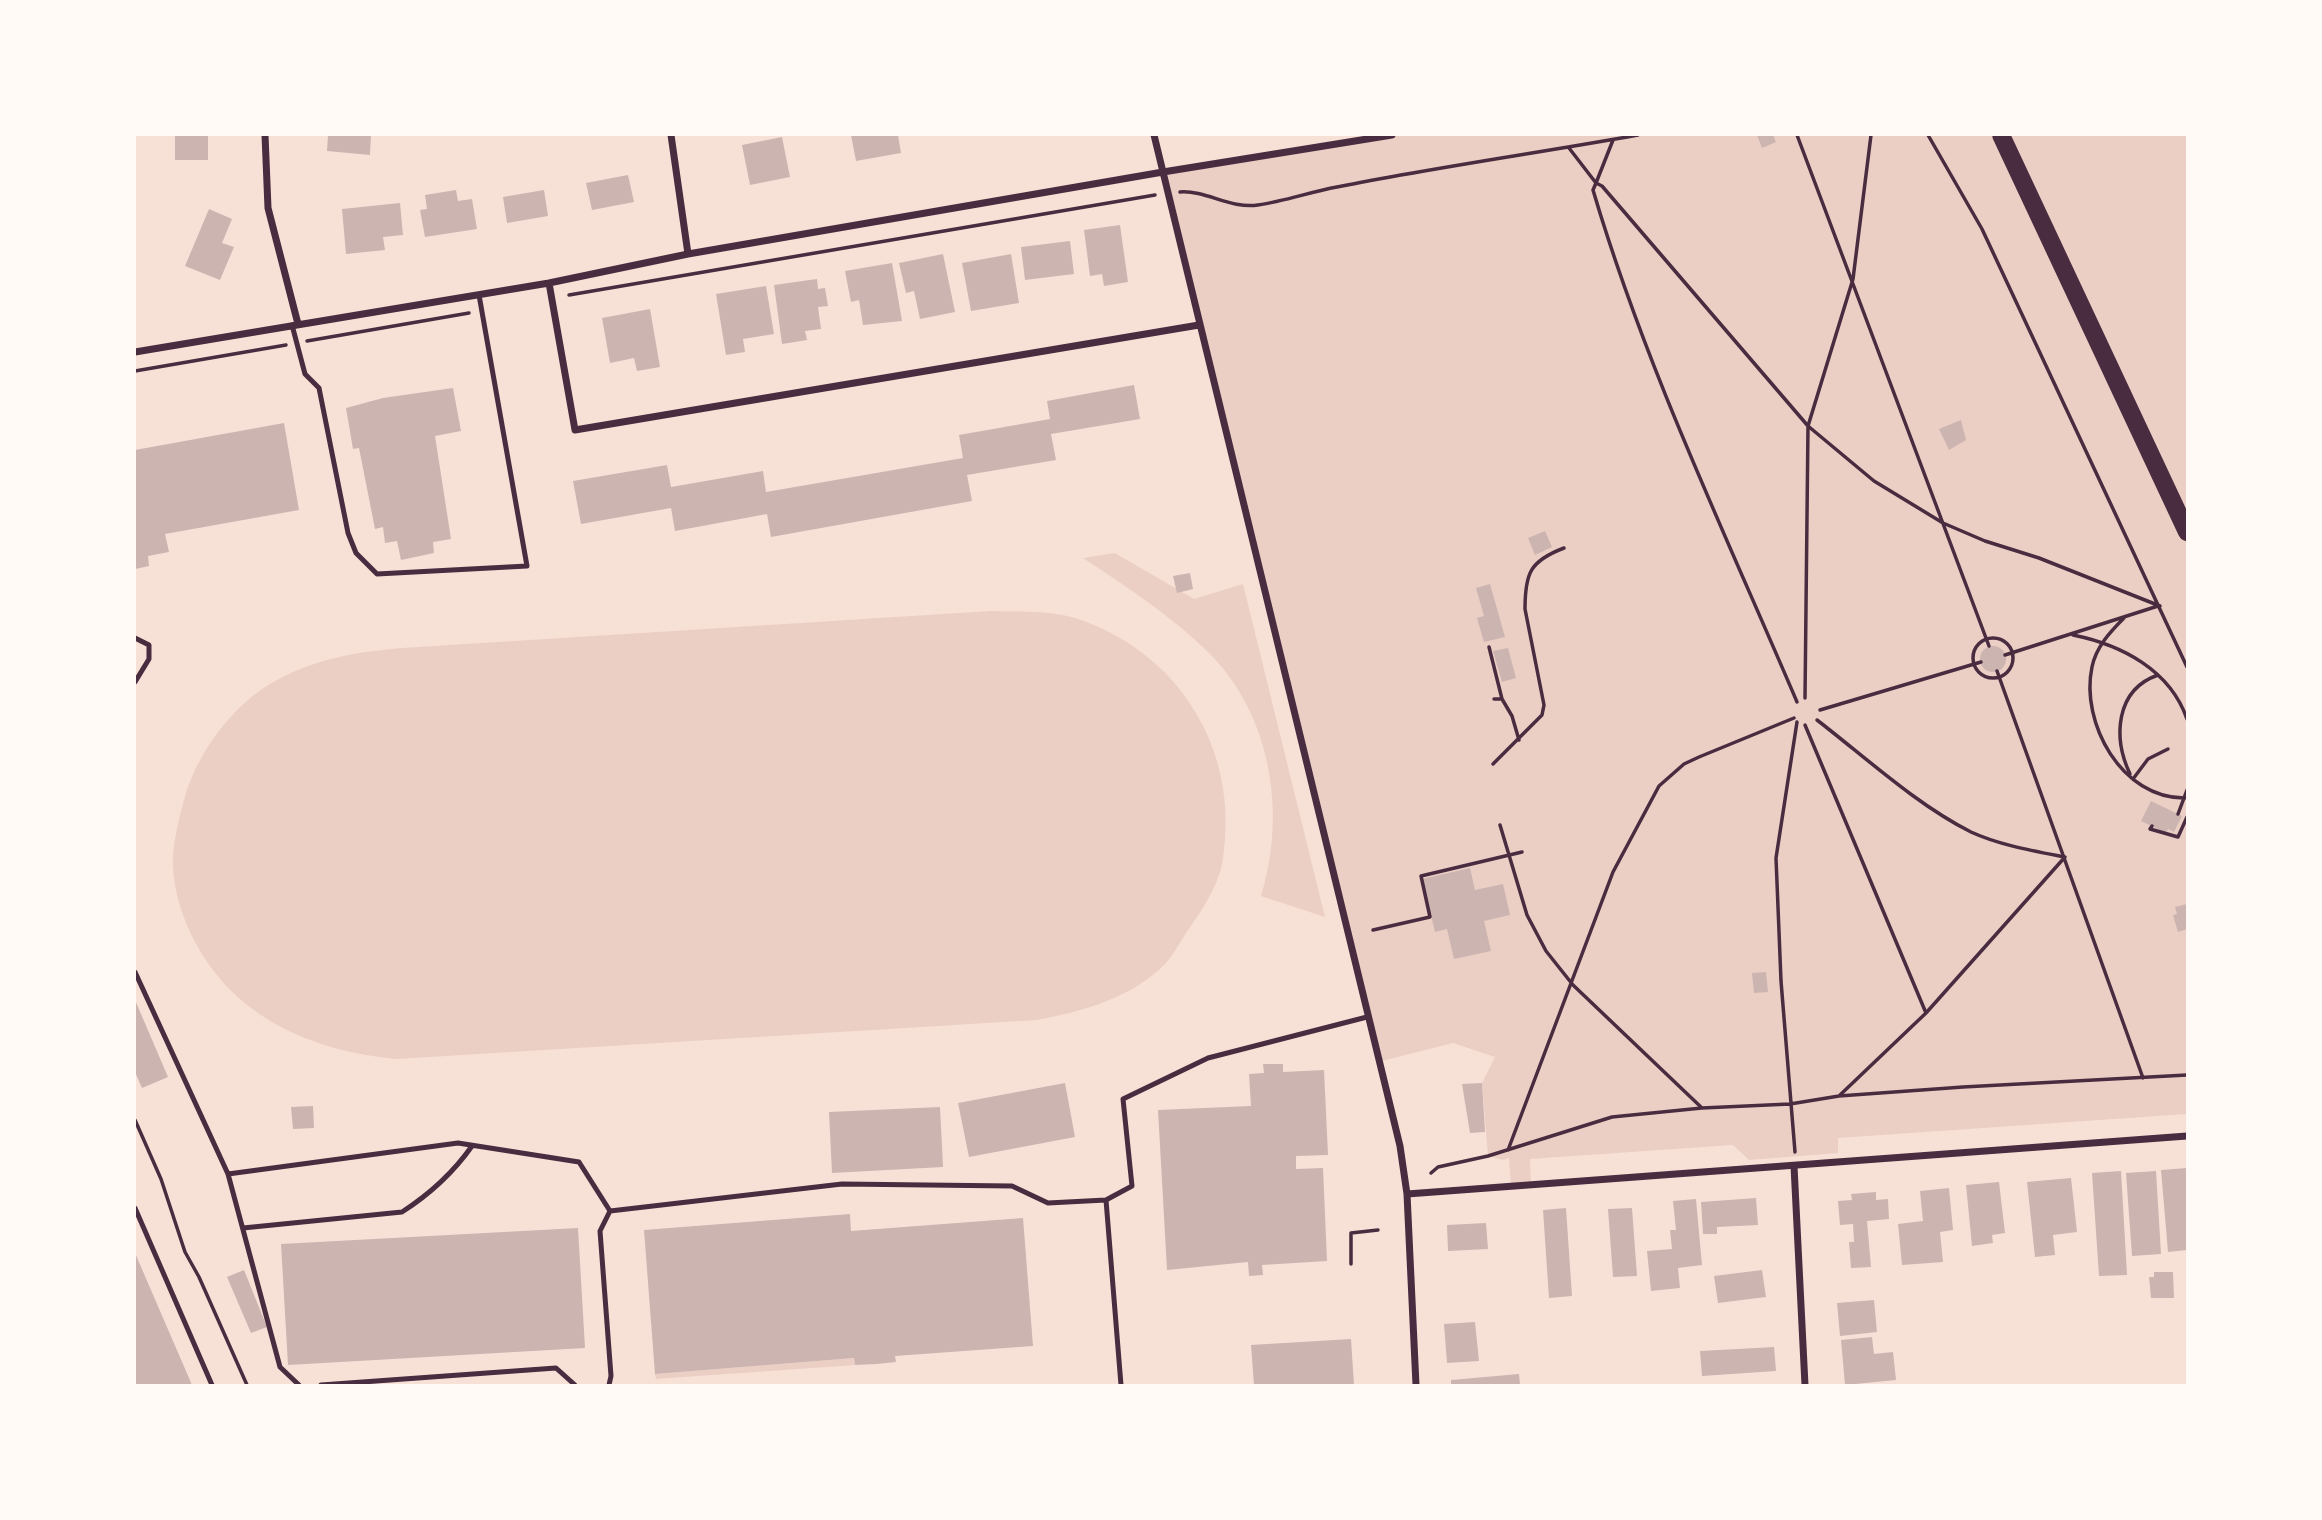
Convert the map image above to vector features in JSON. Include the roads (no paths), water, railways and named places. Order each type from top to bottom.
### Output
[{"type":"main road","points":[[2001,135],[2187,532]]},
{"type":"street","points":[[265,135],[268,208],[295,324]]},
{"type":"street","points":[[671,135],[688,254]]},
{"type":"street","points":[[1154,135],[1400,1146],[1407,1194],[1416,1385]]},
{"type":"street","points":[[135,352],[549,283],[688,254],[1392,135]]},
{"type":"street","points":[[549,283],[575,430],[1199,325]]},
{"type":"street","points":[[1407,1194],[2187,1136]]},
{"type":"street","points":[[1794,1166],[1805,1385]]},
{"type":"lane","points":[[295,324],[295,343],[305,373],[319,388],[348,533],[356,554],[377,574],[527,566],[479,295]]},
{"type":"lane","points":[[135,638],[149,645],[149,659],[135,682]]},
{"type":"lane","points":[[135,972],[228,1174],[280,1367],[299,1385]]},
{"type":"lane","points":[[610,1211],[842,1184],[1012,1186],[1048,1203],[1106,1200],[1132,1186],[1123,1099],[1208,1058],[1367,1017]]},
{"type":"lane","points":[[228,1174],[458,1143],[579,1161],[610,1211]]},
{"type":"lane","points":[[243,1228],[402,1212],[456,1168],[472,1146]]},
{"type":"lane","points":[[1106,1200],[1121,1385]]},
{"type":"lane","points":[[135,1208],[212,1385]]},
{"type":"lane","points":[[609,1385],[611,1376],[600,1231],[610,1211]]},
{"type":"lane","points":[[321,1385],[556,1368],[575,1385]]}]
